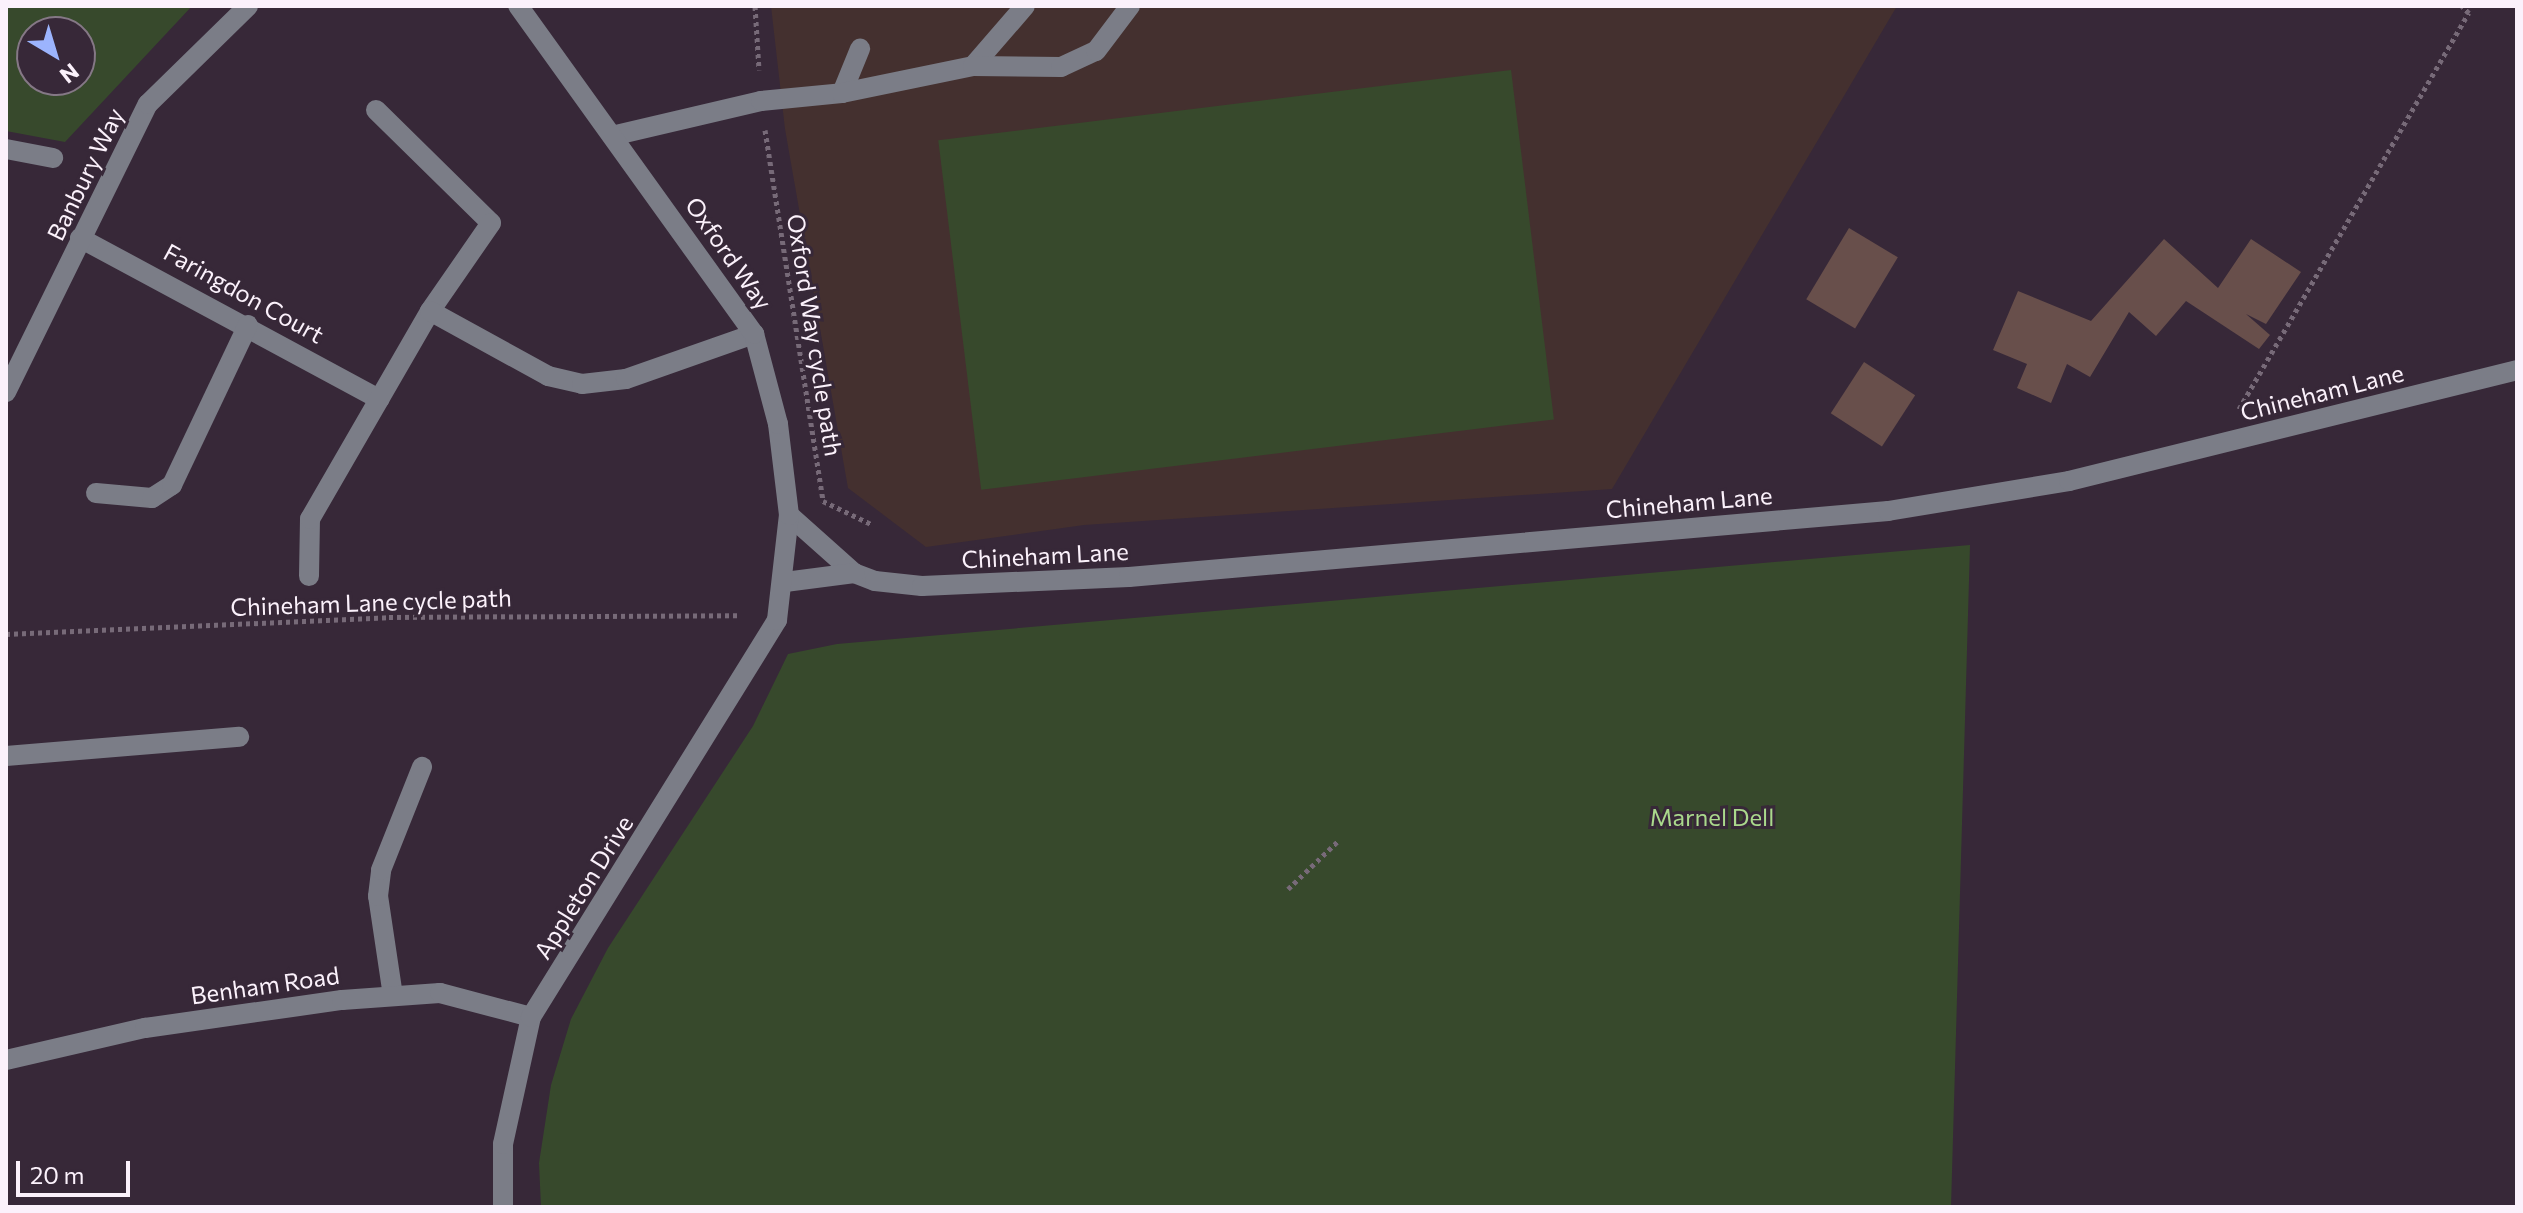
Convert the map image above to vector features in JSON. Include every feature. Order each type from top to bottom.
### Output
[{"type":"street","name":"Banbury Way","points":[[6,392],[38,337],[80,238],[148,104],[248,6]]},
{"type":"street","name":"Oxford Way","points":[[518,6],[616,135],[754,334],[778,424],[789,515],[785,582],[777,620]]},
{"type":"street","points":[[973,66],[1025,6]]},
{"type":"street","points":[[616,135],[761,101],[842,93],[973,66],[1076,62],[1110,37],[1130,6]]},
{"type":"street","points":[[842,93],[860,49]]},
{"type":"street","points":[[309,576],[310,519],[430,311],[491,223],[376,110]]},
{"type":"street","points":[[6,149],[53,158]]},
{"type":"street","name":"Faringdon Court","points":[[80,238],[248,325],[379,399]]},
{"type":"street","points":[[430,311],[548,376],[582,384],[626,379],[754,334]]},
{"type":"street","points":[[96,493],[152,498],[172,485],[248,325]]},
{"type":"street","name":"Chineham Lane","points":[[785,582],[854,573],[922,586],[1129,577],[1888,511],[2069,481],[2517,370]]},
{"type":"street","points":[[789,515],[854,573]]},
{"type":"street","name":"Appleton Drive","points":[[503,1207],[503,1144],[531,1017],[777,620]]},
{"type":"street","points":[[6,756],[239,737]]},
{"type":"street","points":[[393,996],[378,896],[381,870],[422,767]]},
{"type":"street","name":"Benham Road","points":[[6,1060],[145,1028],[393,996],[440,993],[531,1017]]},
{"type":"path","points":[[755,6],[759,70]]},
{"type":"path","points":[[2219,444],[2469,13],[2462,6]]},
{"type":"path","name":"Oxford Way cycle path","points":[[763,121],[823,501],[873,525]]},
{"type":"path","name":"Chineham Lane cycle path","points":[[6,634],[389,617],[738,615]]},
{"type":"path","points":[[1288,889],[1338,841]]},
{"type":"shaded area","points":[[771,6],[1897,6],[1612,489],[1084,525],[926,547],[848,488],[785,129]]},
{"type":"green space","points":[[6,6],[192,6],[65,142],[6,131]]},
{"type":"green space","points":[[1511,70],[1554,419],[981,490],[938,140]]},
{"type":"green space","name":"Marnel Dell","points":[[1970,545],[1951,1207],[541,1207],[539,1163],[551,1085],[571,1019],[608,948],[753,726],[788,654],[837,644]]},
{"type":"building","points":[[1849,228],[1898,257],[1855,329],[1806,299]]},
{"type":"building","points":[[2164,239],[2218,288],[2251,239],[2301,272],[2266,324],[2246,314],[2270,335],[2259,349],[2186,301],[2156,336],[2129,312],[2090,377],[2067,364],[2051,403],[2017,388],[2027,364],[1993,350],[2018,291],[2091,321]]},
{"type":"building","points":[[1864,362],[1915,395],[1882,446],[1831,413]]}]
